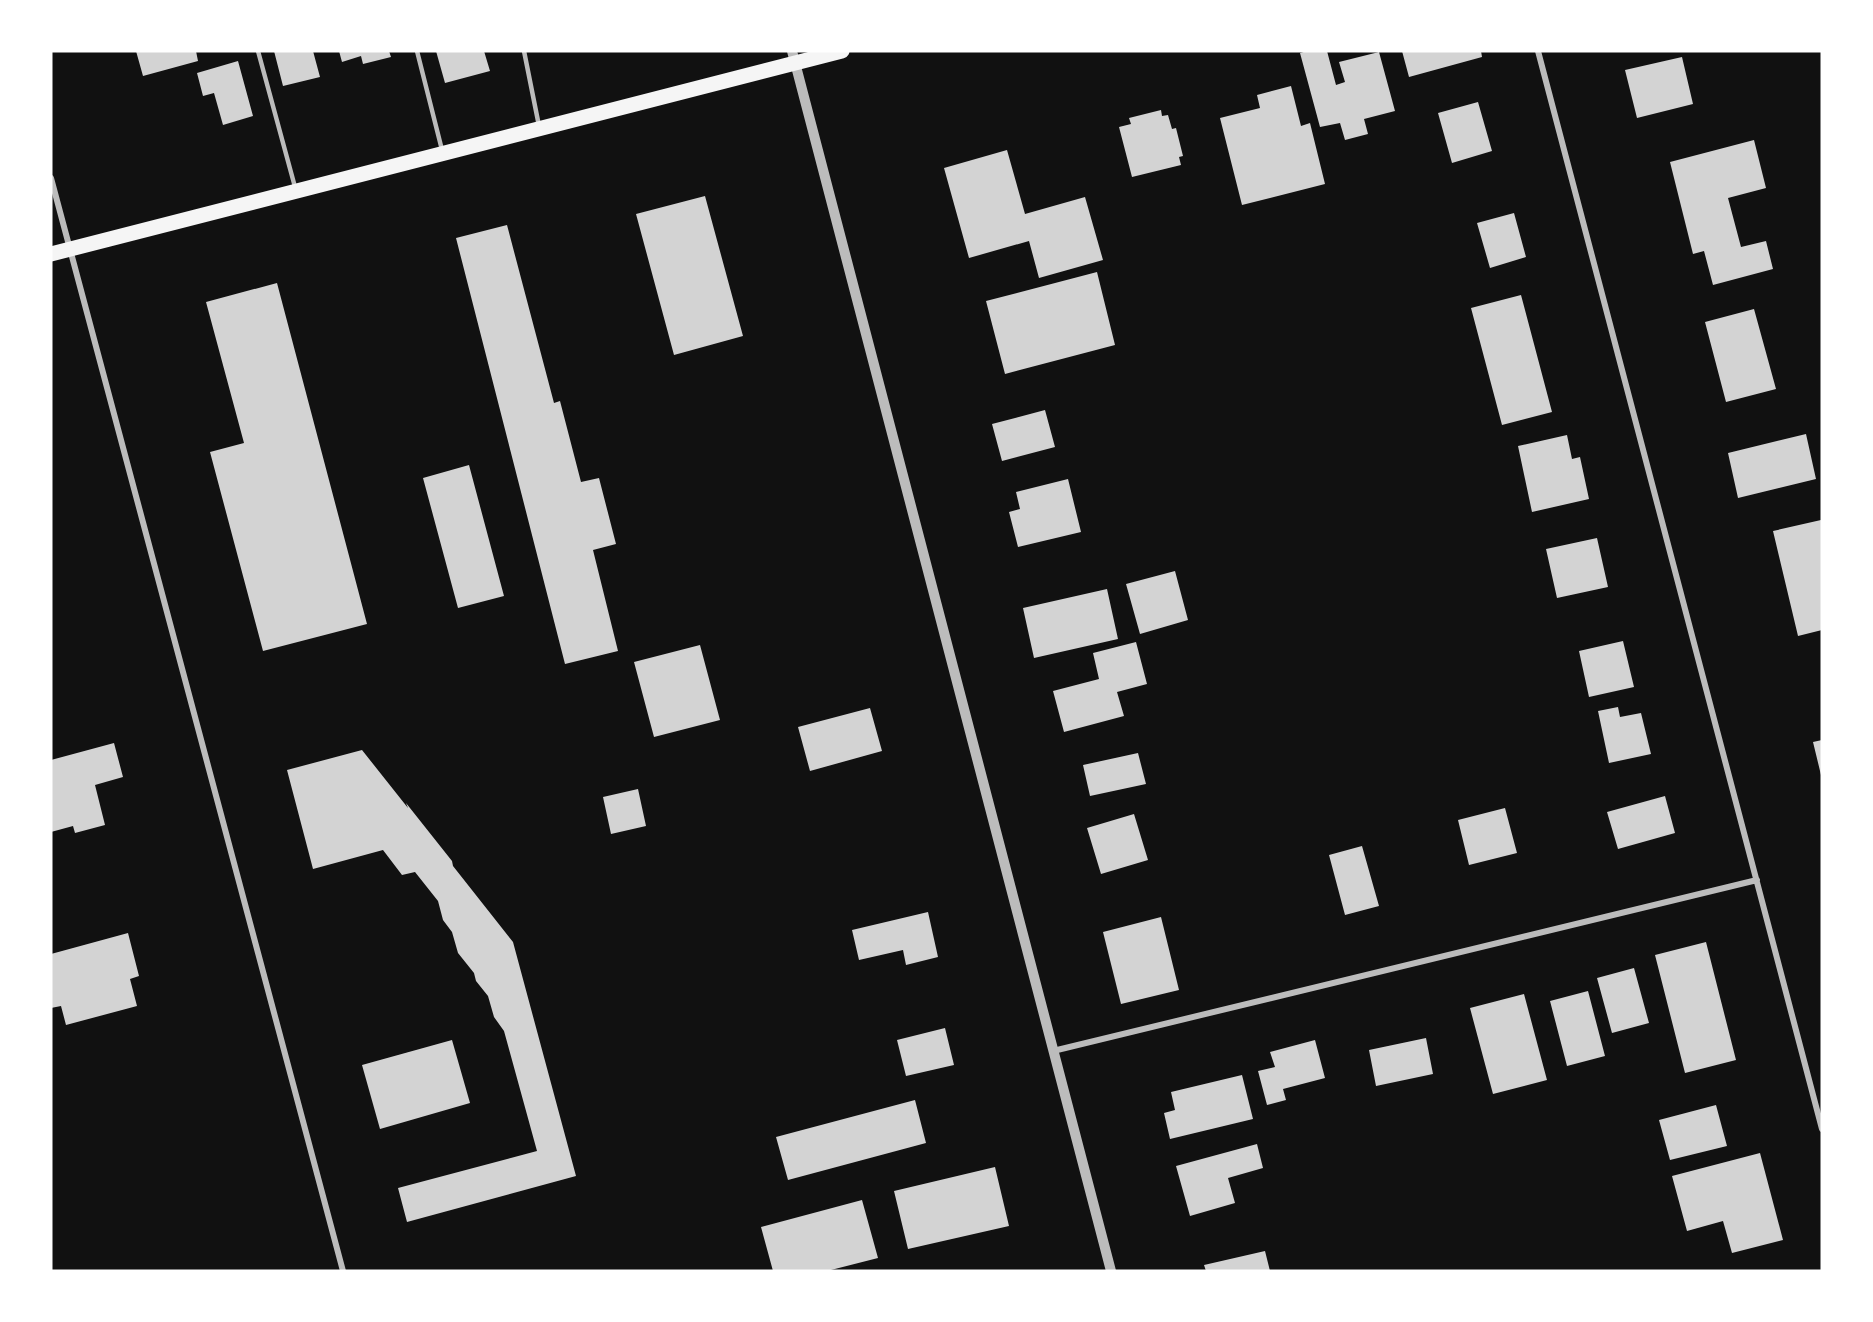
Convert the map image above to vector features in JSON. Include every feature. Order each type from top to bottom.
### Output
[{"type":"main road","points":[[51,254],[540,129],[794,57],[842,51]]},
{"type":"street","points":[[1538,51],[1822,1129]]},
{"type":"street","points":[[794,57],[1111,1271]]},
{"type":"street","points":[[51,178],[343,1271]]},
{"type":"street","points":[[1053,1050],[1757,880]]},
{"type":"lane","points":[[258,51],[296,191]]},
{"type":"lane","points":[[417,51],[443,153]]},
{"type":"lane","points":[[524,51],[540,129]]},
{"type":"building","points":[[136,51],[196,51],[198,61],[143,76]]},
{"type":"building","points":[[274,51],[313,51],[320,77],[283,86]]},
{"type":"building","points":[[339,51],[389,51],[391,57],[363,64],[361,56],[342,62]]},
{"type":"building","points":[[436,51],[484,51],[490,71],[445,83]]},
{"type":"building","points":[[1327,51],[1336,85],[1345,82],[1339,62],[1379,52],[1395,111],[1364,119],[1368,134],[1345,140],[1340,123],[1320,127],[1300,53]]},
{"type":"building","points":[[1402,51],[1481,51],[1482,57],[1409,77]]},
{"type":"building","points":[[1682,57],[1693,104],[1637,118],[1625,70]]},
{"type":"building","points":[[238,61],[253,116],[223,125],[214,93],[203,96],[197,73]]},
{"type":"building","points":[[1291,86],[1301,126],[1310,123],[1325,184],[1242,205],[1220,118],[1260,108],[1257,95]]},
{"type":"building","points":[[1478,102],[1492,151],[1452,163],[1438,113]]},
{"type":"building","points":[[1161,110],[1162,116],[1168,115],[1172,129],[1176,128],[1183,156],[1179,157],[1181,165],[1132,177],[1119,127],[1131,124],[1129,118]]},
{"type":"building","points":[[1754,140],[1766,188],[1728,198],[1741,247],[1766,241],[1773,269],[1713,285],[1704,251],[1693,254],[1670,162]]},
{"type":"building","points":[[1007,150],[1025,214],[1085,197],[1103,260],[1039,278],[1029,241],[969,258],[944,168]]},
{"type":"building","points":[[705,196],[743,336],[674,355],[636,214]]},
{"type":"building","points":[[1514,213],[1526,257],[1490,268],[1477,223]]},
{"type":"building","points":[[507,225],[554,403],[560,401],[581,482],[599,478],[616,544],[593,550],[618,651],[565,664],[456,238]]},
{"type":"building","points":[[1097,272],[1115,345],[1005,374],[986,301]]},
{"type":"building","points":[[277,283],[367,624],[263,651],[210,452],[244,443],[206,302]]},
{"type":"building","points":[[1521,295],[1552,412],[1502,425],[1471,308]]},
{"type":"building","points":[[1754,309],[1776,389],[1726,402],[1705,322]]},
{"type":"building","points":[[1045,410],[1055,447],[1002,461],[992,424]]},
{"type":"building","points":[[1806,434],[1816,479],[1738,498],[1728,453]]},
{"type":"building","points":[[1567,435],[1572,459],[1580,457],[1589,499],[1532,512],[1518,446]]},
{"type":"building","points":[[469,465],[504,596],[458,608],[423,478]]},
{"type":"building","points":[[1068,479],[1081,532],[1018,547],[1009,512],[1020,509],[1016,492]]},
{"type":"building","points":[[1821,520],[1822,630],[1798,636],[1773,531]]},
{"type":"building","points":[[1597,538],[1608,587],[1557,598],[1546,549]]},
{"type":"building","points":[[1175,571],[1188,620],[1140,634],[1126,584]]},
{"type":"building","points":[[1107,589],[1118,639],[1034,658],[1023,608]]},
{"type":"building","points":[[1623,641],[1634,687],[1589,697],[1579,651]]},
{"type":"building","points":[[1136,642],[1147,684],[1117,692],[1124,716],[1064,732],[1053,691],[1099,679],[1093,653]]},
{"type":"building","points":[[700,645],[720,720],[654,737],[634,662]]},
{"type":"building","points":[[1618,707],[1620,717],[1641,713],[1651,754],[1609,763],[1598,711]]},
{"type":"building","points":[[870,708],[882,751],[810,771],[798,727]]},
{"type":"building","points":[[1822,740],[1822,775],[1821,775],[1813,742]]},
{"type":"building","points":[[114,743],[123,777],[95,785],[105,825],[75,833],[73,826],[51,832],[51,760]]},
{"type":"building","points":[[362,750],[452,861],[453,866],[513,942],[576,1176],[407,1222],[398,1188],[537,1151],[504,1031],[494,1017],[488,996],[458,953],[452,932],[443,920],[438,901],[415,872],[402,875],[383,850],[313,869],[287,770]]},
{"type":"building","points":[[1138,753],[1146,784],[1090,796],[1083,765]]},
{"type":"building","points":[[638,789],[646,826],[611,834],[603,797]]},
{"type":"building","points":[[1665,796],[1675,833],[1618,849],[1607,812]]},
{"type":"building","points":[[1505,808],[1517,853],[1469,865],[1458,820]]},
{"type":"building","points":[[1134,814],[1148,860],[1101,874],[1087,828]]},
{"type":"building","points":[[1362,846],[1379,906],[1345,915],[1329,855]]},
{"type":"building","points":[[928,912],[938,957],[906,965],[903,950],[859,960],[852,930]]},
{"type":"building","points":[[1161,917],[1179,990],[1121,1004],[1103,932]]},
{"type":"building","points":[[128,933],[139,976],[130,979],[137,1006],[66,1025],[61,1006],[51,1008],[51,954]]},
{"type":"building","points":[[1706,942],[1736,1060],[1685,1073],[1655,955]]},
{"type":"building","points":[[1634,968],[1649,1023],[1612,1033],[1597,978]]},
{"type":"building","points":[[1588,991],[1605,1056],[1567,1066],[1550,1001]]},
{"type":"building","points":[[1524,994],[1547,1080],[1493,1094],[1470,1008]]},
{"type":"building","points":[[945,1028],[954,1065],[906,1076],[897,1040]]},
{"type":"building","points":[[1426,1038],[1433,1074],[1376,1086],[1369,1050]]},
{"type":"building","points":[[452,1040],[470,1103],[380,1129],[362,1065]]},
{"type":"building","points":[[1315,1040],[1325,1078],[1283,1089],[1286,1100],[1267,1105],[1258,1071],[1275,1067],[1270,1052]]},
{"type":"building","points":[[1242,1075],[1253,1119],[1170,1139],[1164,1113],[1175,1110],[1171,1092]]},
{"type":"building","points":[[915,1100],[926,1143],[788,1180],[776,1137]]},
{"type":"building","points":[[1716,1105],[1727,1146],[1670,1160],[1659,1120]]},
{"type":"building","points":[[1257,1144],[1263,1168],[1228,1178],[1235,1203],[1190,1216],[1176,1166]]},
{"type":"building","points":[[1760,1153],[1783,1240],[1732,1253],[1723,1221],[1687,1231],[1672,1176]]},
{"type":"building","points":[[995,1167],[1009,1226],[908,1249],[894,1191]]},
{"type":"building","points":[[862,1200],[878,1258],[827,1271],[773,1271],[761,1227]]},
{"type":"building","points":[[1265,1251],[1270,1271],[1206,1271],[1204,1265]]}]
